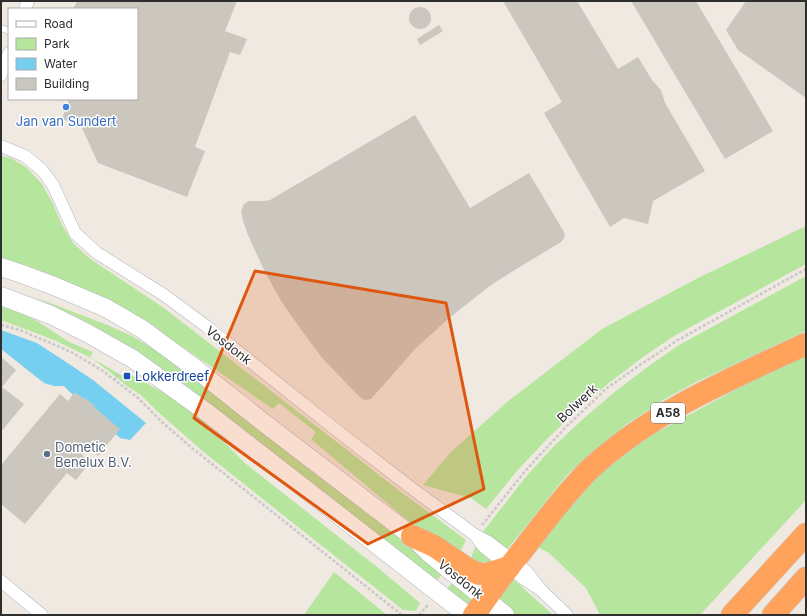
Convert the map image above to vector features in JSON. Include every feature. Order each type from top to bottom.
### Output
[{"type":"highway","name":"A58","points":[[480,607],[550,514],[580,479],[623,442],[677,407],[806,344]]},
{"type":"highway","points":[[732,615],[806,534]]},
{"type":"highway","points":[[412,536],[434,546],[468,569],[479,574],[487,574],[511,564]]},
{"type":"highway","points":[[773,615],[806,578]]},
{"type":"main road","name":"Vosdonk","points":[[1,267],[54,286],[106,308],[142,329],[412,536],[480,607],[505,615]]},
{"type":"main road","name":"Vosdonk","points":[[1,296],[51,315],[88,333],[133,359],[209,414],[467,615]]},
{"type":"street","points":[[1,75],[8,56]]},
{"type":"street","name":"Vosdonk","points":[[1,146],[25,156],[42,170],[53,185],[75,233],[97,253],[164,295],[200,322],[335,429],[474,535],[483,546],[511,564],[524,579],[541,590],[567,615]]},
{"type":"street","points":[[1,581],[42,615]]},
{"type":"path","name":"Bolwerk","points":[[474,535],[526,470],[565,428],[608,388],[678,340],[806,269]]},
{"type":"path","points":[[1,325],[20,330],[71,352],[103,371],[138,398],[164,424],[192,448],[402,615]]},
{"type":"path","points":[[114,380],[119,374]]},
{"type":"path","points":[[419,615],[438,593]]},
{"type":"highlighted area","points":[[255,271],[446,303],[484,489],[368,544],[194,418]]},
{"type":"green space","points":[[1,156],[11,158],[27,168],[42,184],[62,225],[73,243],[89,258],[164,308],[401,492],[466,540],[458,556],[419,530],[311,439],[316,432],[279,403],[273,409],[133,313],[106,299],[76,285],[42,273],[1,262]]},
{"type":"green space","points":[[806,226],[806,264],[674,336],[610,382],[576,411],[545,441],[516,472],[486,509],[471,498],[423,485],[451,452],[507,402],[602,329],[698,278]]},
{"type":"green space","points":[[806,276],[806,331],[694,383],[665,399],[627,424],[591,453],[566,476],[506,551],[482,533],[524,479],[552,448],[617,390],[679,345]]},
{"type":"green space","points":[[35,297],[132,336],[170,359],[445,571],[436,581],[146,357],[79,318]]},
{"type":"green space","points":[[1,305],[16,310],[37,321],[69,342],[93,352],[90,357],[128,379],[131,375],[177,400],[197,415],[246,464],[377,567],[420,603],[416,611],[403,610],[206,454],[142,396],[93,359],[54,340],[1,320]]},
{"type":"green space","points":[[806,353],[806,500],[700,615],[600,615],[586,588],[549,553],[534,545],[577,492],[628,448]]},
{"type":"green space","points":[[475,547],[495,561],[470,561]]},
{"type":"green space","points":[[334,572],[387,615],[304,615]]},
{"type":"green space","points":[[512,578],[553,615],[512,615],[492,600]]},
{"type":"green space","points":[[455,579],[479,598],[473,609],[447,589]]},
{"type":"water","points":[[1,330],[37,343],[93,380],[146,423],[130,440],[120,438],[64,386],[54,386],[44,383],[1,349]]},
{"type":"building","points":[[77,1],[237,1],[225,31],[247,39],[240,55],[230,52],[195,147],[205,151],[187,197],[98,163],[81,126],[62,119],[69,100],[138,100],[138,8],[74,8]]},
{"type":"building","points":[[503,1],[577,1],[618,69],[638,57],[652,80],[661,90],[665,103],[705,171],[653,201],[648,224],[624,218],[610,227],[544,113],[562,102]]},
{"type":"building","points":[[631,1],[696,1],[773,131],[725,159]]},
{"type":"building","points":[[746,1],[806,1],[806,98],[738,50],[726,30]]},
{"type":"building","points":[[420,7],[428,10],[431,18],[428,26],[420,29],[412,26],[409,18],[412,10]]},
{"type":"building","points":[[439,25],[443,31],[420,45],[417,39]]},
{"type":"building","points":[[415,115],[470,208],[529,173],[564,232],[565,237],[561,242],[491,285],[448,319],[416,348],[371,399],[365,400],[362,399],[323,359],[281,301],[264,270],[248,235],[241,212],[244,204],[249,201],[270,200]]},
{"type":"building","points":[[1,357],[16,370],[2,387],[24,404],[1,432]]},
{"type":"building","points":[[75,392],[95,406],[94,407],[120,429],[98,456],[88,448],[82,455],[90,462],[76,480],[67,473],[25,524],[1,504],[1,465],[60,394],[68,401]]},
{"type":"place","name":"Jan van Sundert","points":[[66,107]]},
{"type":"place","name":"Lokkerdreef","points":[[127,376]]},
{"type":"place","name":"Dometic Benelux B.V.","points":[[47,454]]}]
